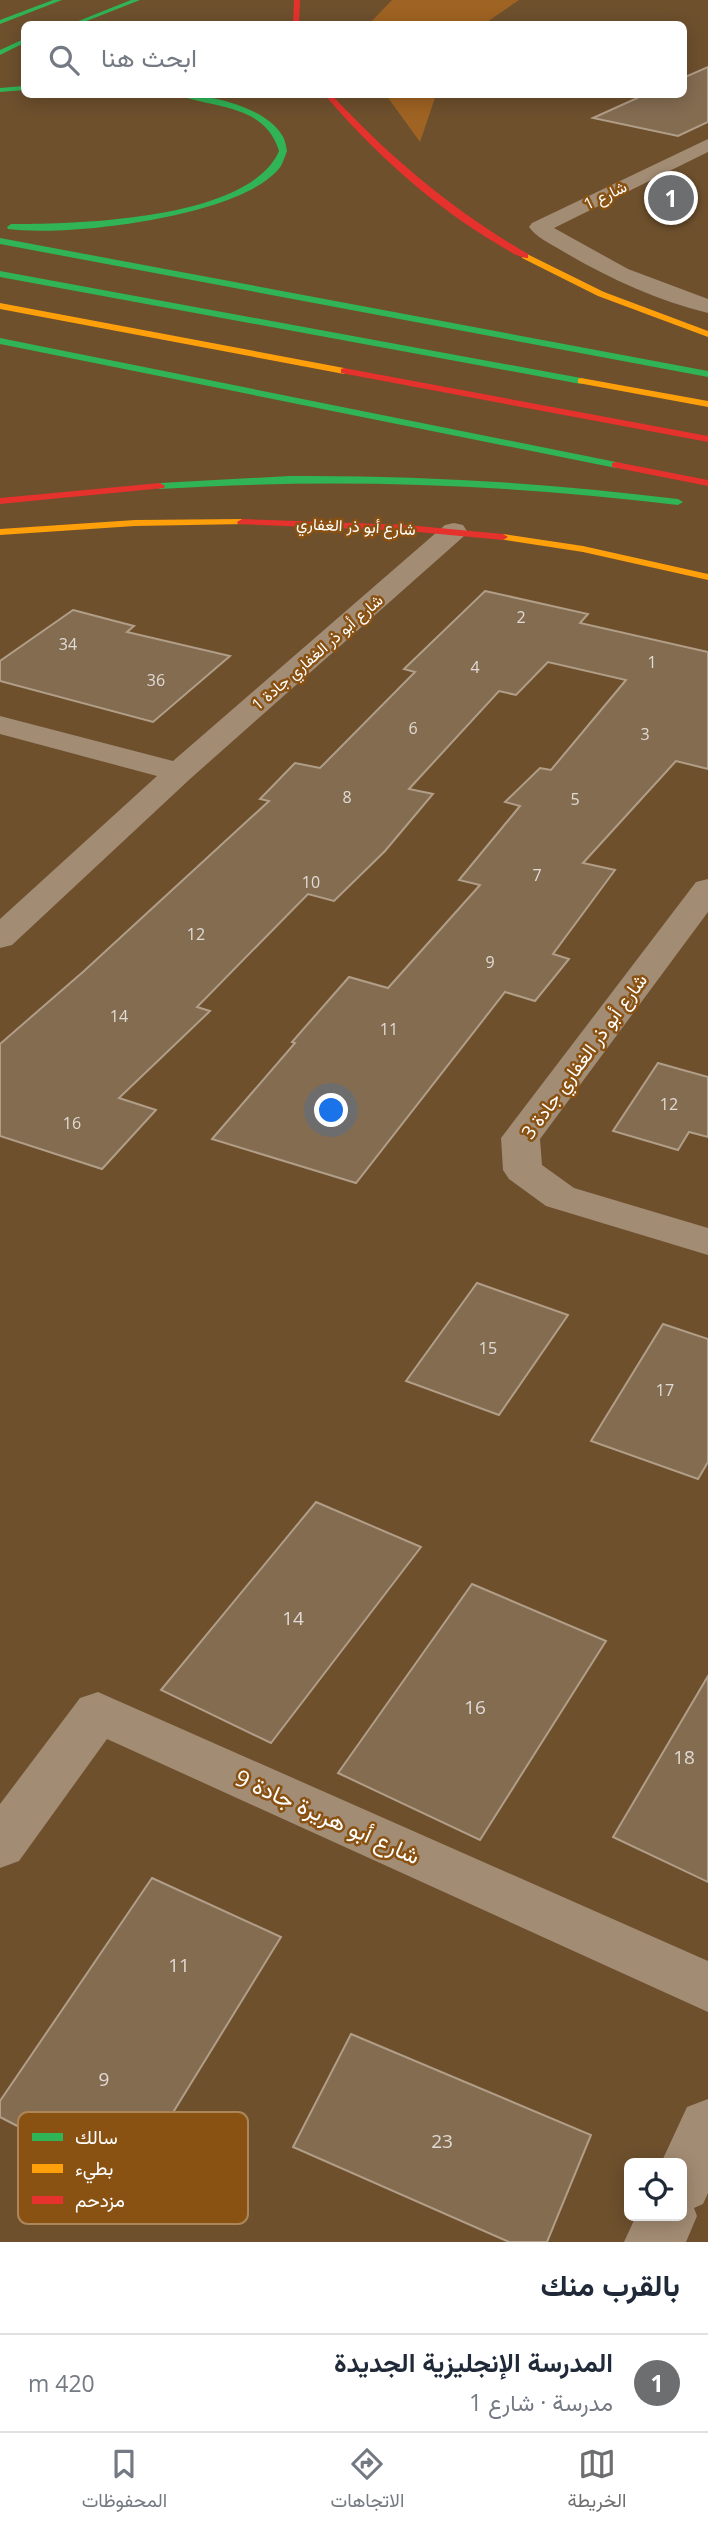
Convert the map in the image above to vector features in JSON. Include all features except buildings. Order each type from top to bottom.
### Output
[{"type":"main road","points":[[0,22],[59,0]]},
{"type":"main road","points":[[64,21],[108,0]]},
{"type":"main road","points":[[82,21],[137,0]]},
{"type":"main road","points":[[296,21],[297,0]]},
{"type":"main road","points":[[0,53],[21,43]]},
{"type":"main road","points":[[0,90],[21,88]]},
{"type":"main road","points":[[0,226],[75,225],[161,214],[232,195],[258,182],[277,168],[283,155],[282,142],[264,122],[227,106],[195,98]]},
{"type":"main road","points":[[330,98],[346,118],[402,173],[467,222],[569,281],[615,301],[708,334]]},
{"type":"main road","points":[[0,242],[708,375]]},
{"type":"main road","points":[[0,274],[708,404]]},
{"type":"main road","points":[[124,296],[340,322],[612,365],[708,375]]},
{"type":"main road","points":[[0,306],[708,439]]},
{"type":"main road","points":[[0,341],[708,483]]},
{"type":"main road","points":[[0,501],[129,488],[373,479],[481,482],[619,493],[695,505]]},
{"type":"main road","name":"شارع أبو ذر الغفاري","points":[[0,532],[183,522],[319,523],[454,531],[545,542],[708,577]]},
{"type":"street","name":"شارع 1","points":[[708,145],[539,227],[577,253],[632,279],[708,306]]},
{"type":"street","name":"شارع أبو ذر الغفاري جادة 1","points":[[0,938],[180,772],[454,531]]},
{"type":"street","points":[[0,726],[180,772]]},
{"type":"street","name":"شارع أبو ذر الغفاري جادة 3","points":[[708,889],[520,1138],[523,1171],[560,1197],[708,1242]]},
{"type":"street","name":"شارع أبو هريرة جادة 9","points":[[0,1845],[97,1712],[708,1987]]},
{"type":"street","points":[[687,2173],[708,2127]]},
{"type":"street","points":[[655,2242],[665,2221]]},
{"type":"shaded area","points":[[392,0],[519,0],[488,21],[372,21]]},
{"type":"shaded area","points":[[388,98],[435,98],[420,142]]},
{"type":"traffic: fast","points":[[0,22],[59,0]]},
{"type":"traffic: fast","points":[[82,21],[137,0]]},
{"type":"traffic: fast","points":[[0,53],[21,42]]},
{"type":"traffic: fast","points":[[0,90],[21,88]]},
{"type":"traffic: fast","points":[[11,227],[99,224],[186,210],[244,189],[263,178],[277,165],[283,151],[279,135],[251,114],[200,98]]},
{"type":"traffic: fast","points":[[0,241],[708,374]]},
{"type":"traffic: fast","points":[[0,274],[581,381]]},
{"type":"traffic: fast","points":[[0,341],[616,465]]},
{"type":"traffic: fast","points":[[160,486],[290,479],[419,480],[549,488],[678,502]]},
{"type":"traffic: slow","points":[[525,256],[601,294],[708,334]]},
{"type":"traffic: slow","points":[[0,306],[344,371]]},
{"type":"traffic: slow","points":[[581,381],[708,404]]},
{"type":"traffic: slow","points":[[0,532],[135,523],[242,522]]},
{"type":"traffic: slow","points":[[503,537],[583,549],[708,577]]},
{"type":"traffic: jam","points":[[296,21],[297,0]]},
{"type":"traffic: jam","points":[[331,98],[372,141],[419,183],[470,222],[525,256]]},
{"type":"traffic: jam","points":[[344,371],[708,439]]},
{"type":"traffic: jam","points":[[616,465],[708,483]]},
{"type":"traffic: jam","points":[[0,501],[160,486]]},
{"type":"traffic: jam","points":[[242,522],[407,528],[503,537]]},
{"type":"place","name":"المدرسة الإنجليزية الجديدة","points":[[671,198]]}]
